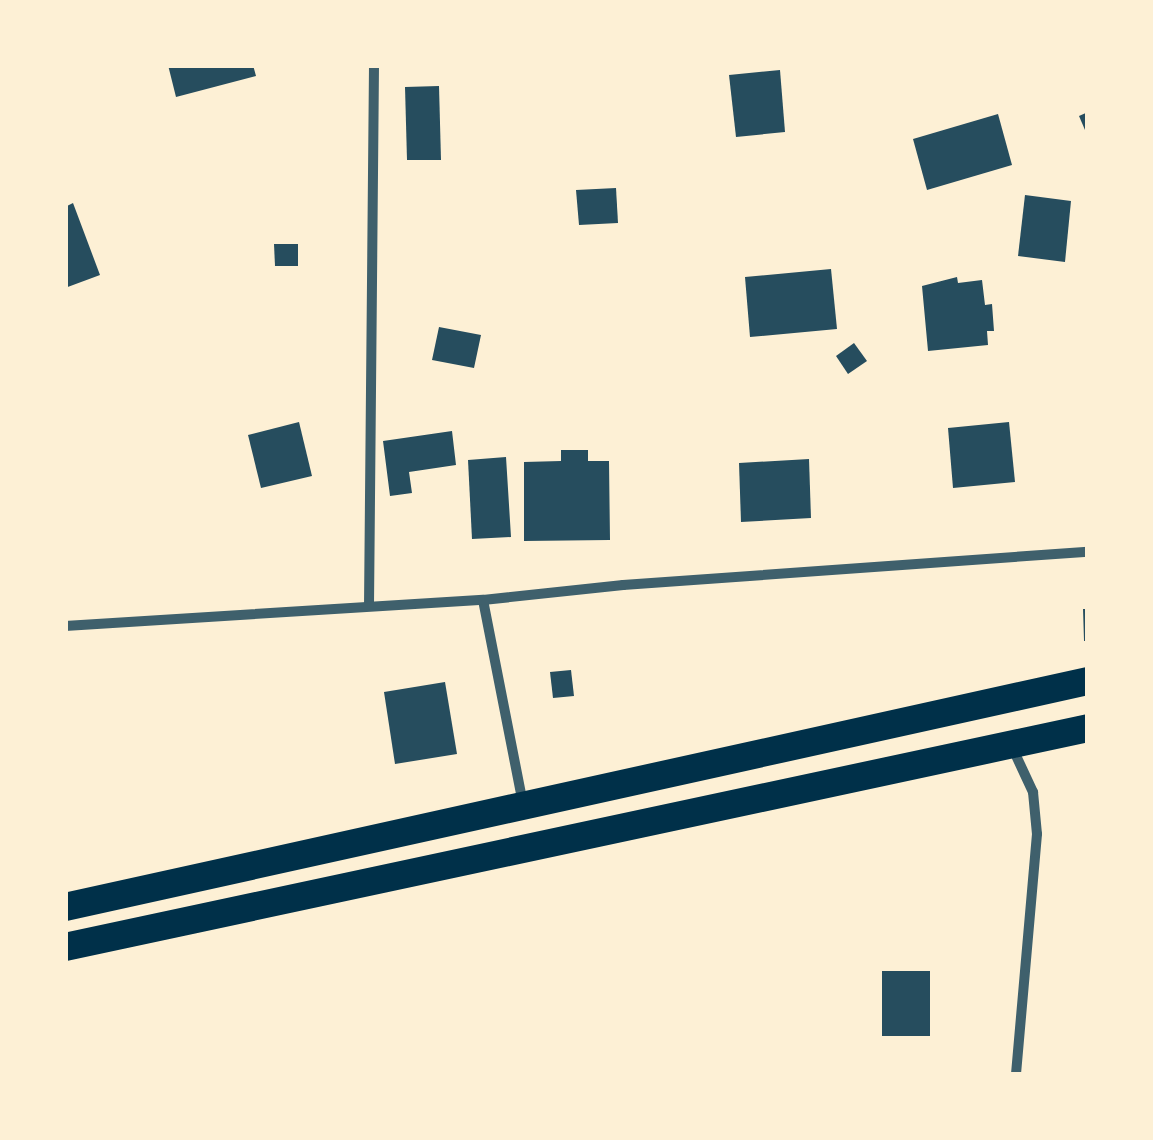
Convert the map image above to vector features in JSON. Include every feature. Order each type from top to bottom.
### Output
[{"type":"highway","points":[[65,907],[1088,681]]},
{"type":"highway","points":[[65,947],[1088,728]]},
{"type":"street","points":[[369,606],[374,65]]},
{"type":"street","points":[[65,626],[483,600],[642,584],[1088,552]]},
{"type":"street","points":[[483,600],[524,803]]},
{"type":"street","points":[[1010,742],[1033,792],[1036,834],[1016,1075]]},
{"type":"building","points":[[168,65],[253,65],[256,76],[176,97]]},
{"type":"building","points":[[780,70],[785,132],[736,137],[729,75]]},
{"type":"building","points":[[439,86],[441,160],[407,160],[405,87]]},
{"type":"building","points":[[1088,112],[1088,137],[1079,116]]},
{"type":"building","points":[[998,114],[1012,165],[927,190],[913,139]]},
{"type":"building","points":[[616,188],[618,223],[579,225],[576,190]]},
{"type":"building","points":[[1025,195],[1071,201],[1065,262],[1018,256]]},
{"type":"building","points":[[73,203],[100,275],[65,288],[65,207]]},
{"type":"building","points":[[274,244],[298,244],[298,266],[275,266]]},
{"type":"building","points":[[831,269],[837,329],[750,337],[745,277]]},
{"type":"building","points":[[957,277],[958,283],[982,280],[985,305],[992,304],[994,331],[987,331],[988,345],[928,351],[922,286]]},
{"type":"building","points":[[439,327],[481,335],[474,368],[432,360]]},
{"type":"building","points":[[854,343],[867,361],[848,374],[836,356]]},
{"type":"building","points":[[299,422],[312,476],[261,488],[248,435]]},
{"type":"building","points":[[1009,422],[1015,482],[953,488],[948,428]]},
{"type":"building","points":[[452,431],[456,465],[409,472],[412,493],[390,496],[383,441]]},
{"type":"building","points":[[561,450],[588,450],[588,461],[609,461],[610,540],[524,541],[524,462],[561,461]]},
{"type":"building","points":[[506,457],[511,537],[472,539],[468,460]]},
{"type":"building","points":[[809,459],[811,518],[741,522],[739,463]]},
{"type":"building","points":[[1083,609],[1088,609],[1088,641],[1084,641]]},
{"type":"building","points":[[571,670],[574,696],[553,698],[550,672]]},
{"type":"building","points":[[445,682],[457,754],[395,764],[384,692]]},
{"type":"building","points":[[882,971],[930,971],[930,1036],[882,1036]]}]
